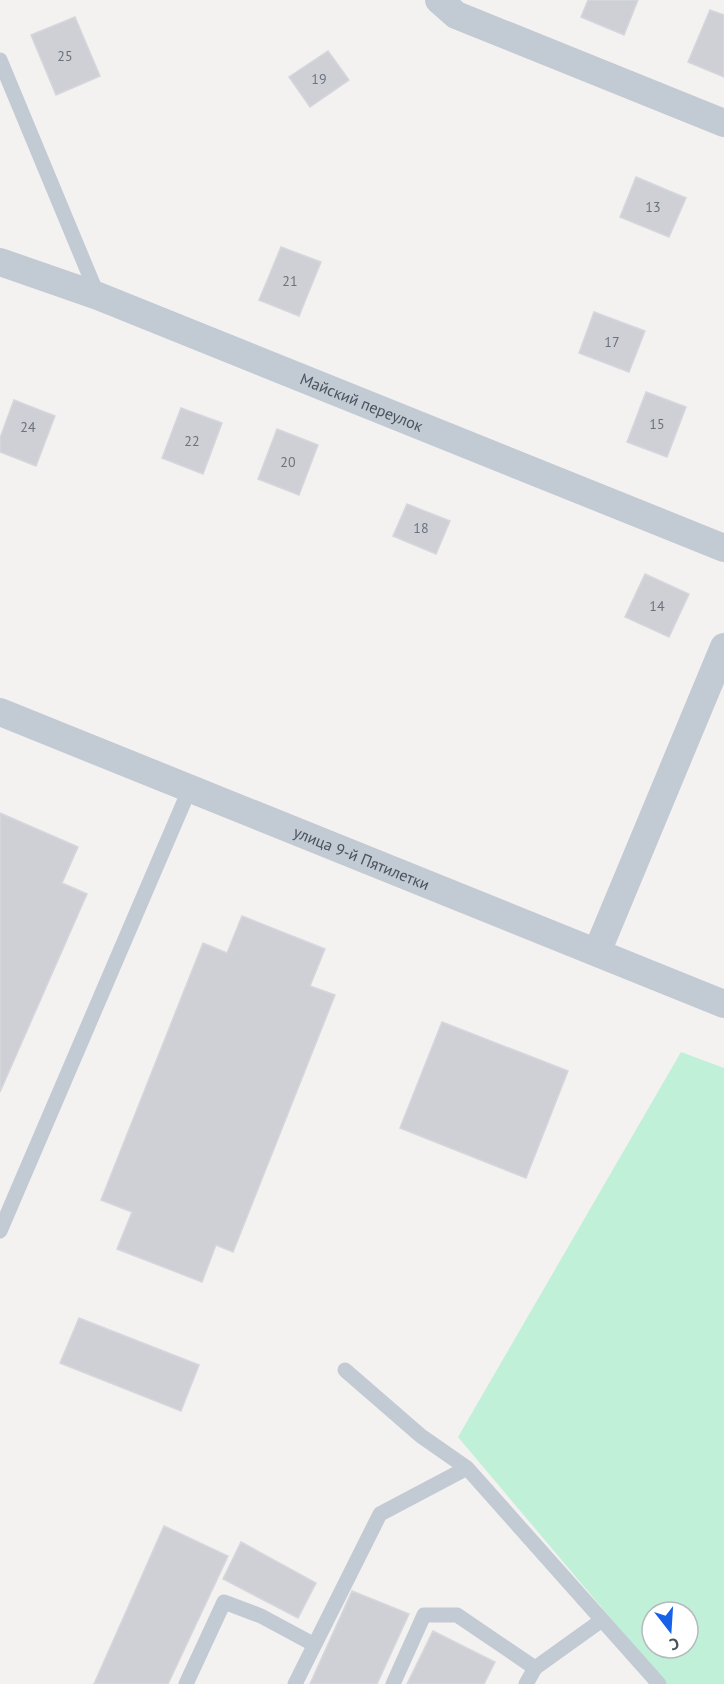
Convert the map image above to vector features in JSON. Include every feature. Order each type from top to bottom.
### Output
[{"type":"street","points":[[439,0],[456,15],[724,123]]},
{"type":"street","name":"Майский переулок","points":[[0,262],[98,296],[724,548]]},
{"type":"street","points":[[597,952],[724,647]]},
{"type":"street","name":"улица 9-й Пятилетки","points":[[0,712],[724,1004]]},
{"type":"lane","points":[[0,60],[98,296]]},
{"type":"lane","points":[[0,1231],[190,788]]},
{"type":"lane","points":[[345,1370],[421,1436],[467,1468],[659,1684]]},
{"type":"lane","points":[[295,1684],[380,1514],[467,1468]]},
{"type":"lane","points":[[186,1684],[224,1602],[261,1616],[313,1644]]},
{"type":"lane","points":[[393,1684],[424,1615],[457,1616],[535,1668]]},
{"type":"lane","points":[[526,1684],[535,1668],[602,1620]]},
{"type":"green space","points":[[681,1052],[724,1068],[724,1684],[666,1684],[646,1660],[700,1660],[700,1600],[640,1600],[640,1653],[458,1437]]},
{"type":"building","points":[[588,0],[638,0],[624,35],[581,17]]},
{"type":"building","points":[[710,10],[724,15],[724,77],[688,62]]},
{"type":"building","points":[[75,17],[100,76],[56,95],[31,35]]},
{"type":"building","points":[[328,51],[349,80],[310,107],[289,77]]},
{"type":"building","points":[[636,177],[686,198],[669,237],[620,217]]},
{"type":"building","points":[[281,247],[321,262],[299,316],[259,300]]},
{"type":"building","points":[[594,312],[645,331],[629,372],[579,353]]},
{"type":"building","points":[[646,392],[686,407],[667,457],[627,442]]},
{"type":"building","points":[[14,400],[55,416],[36,466],[0,452],[0,438]]},
{"type":"building","points":[[181,408],[222,423],[203,474],[162,458]]},
{"type":"building","points":[[277,429],[318,445],[299,495],[258,479]]},
{"type":"building","points":[[407,504],[450,521],[436,554],[393,536]]},
{"type":"building","points":[[645,574],[689,594],[669,637],[625,617]]},
{"type":"building","points":[[0,813],[78,847],[62,883],[87,894],[0,1092]]},
{"type":"building","points":[[242,916],[325,949],[310,986],[335,995],[233,1252],[216,1245],[202,1282],[117,1249],[132,1212],[101,1200],[203,943],[227,953]]},
{"type":"building","points":[[442,1022],[568,1071],[526,1178],[400,1128]]},
{"type":"building","points":[[79,1318],[199,1365],[181,1411],[60,1363]]},
{"type":"building","points":[[164,1526],[228,1556],[168,1684],[94,1684]]},
{"type":"building","points":[[241,1542],[316,1583],[298,1618],[223,1579]]},
{"type":"building","points":[[352,1591],[409,1614],[377,1684],[310,1684]]},
{"type":"building","points":[[433,1631],[495,1662],[484,1684],[407,1684]]}]
